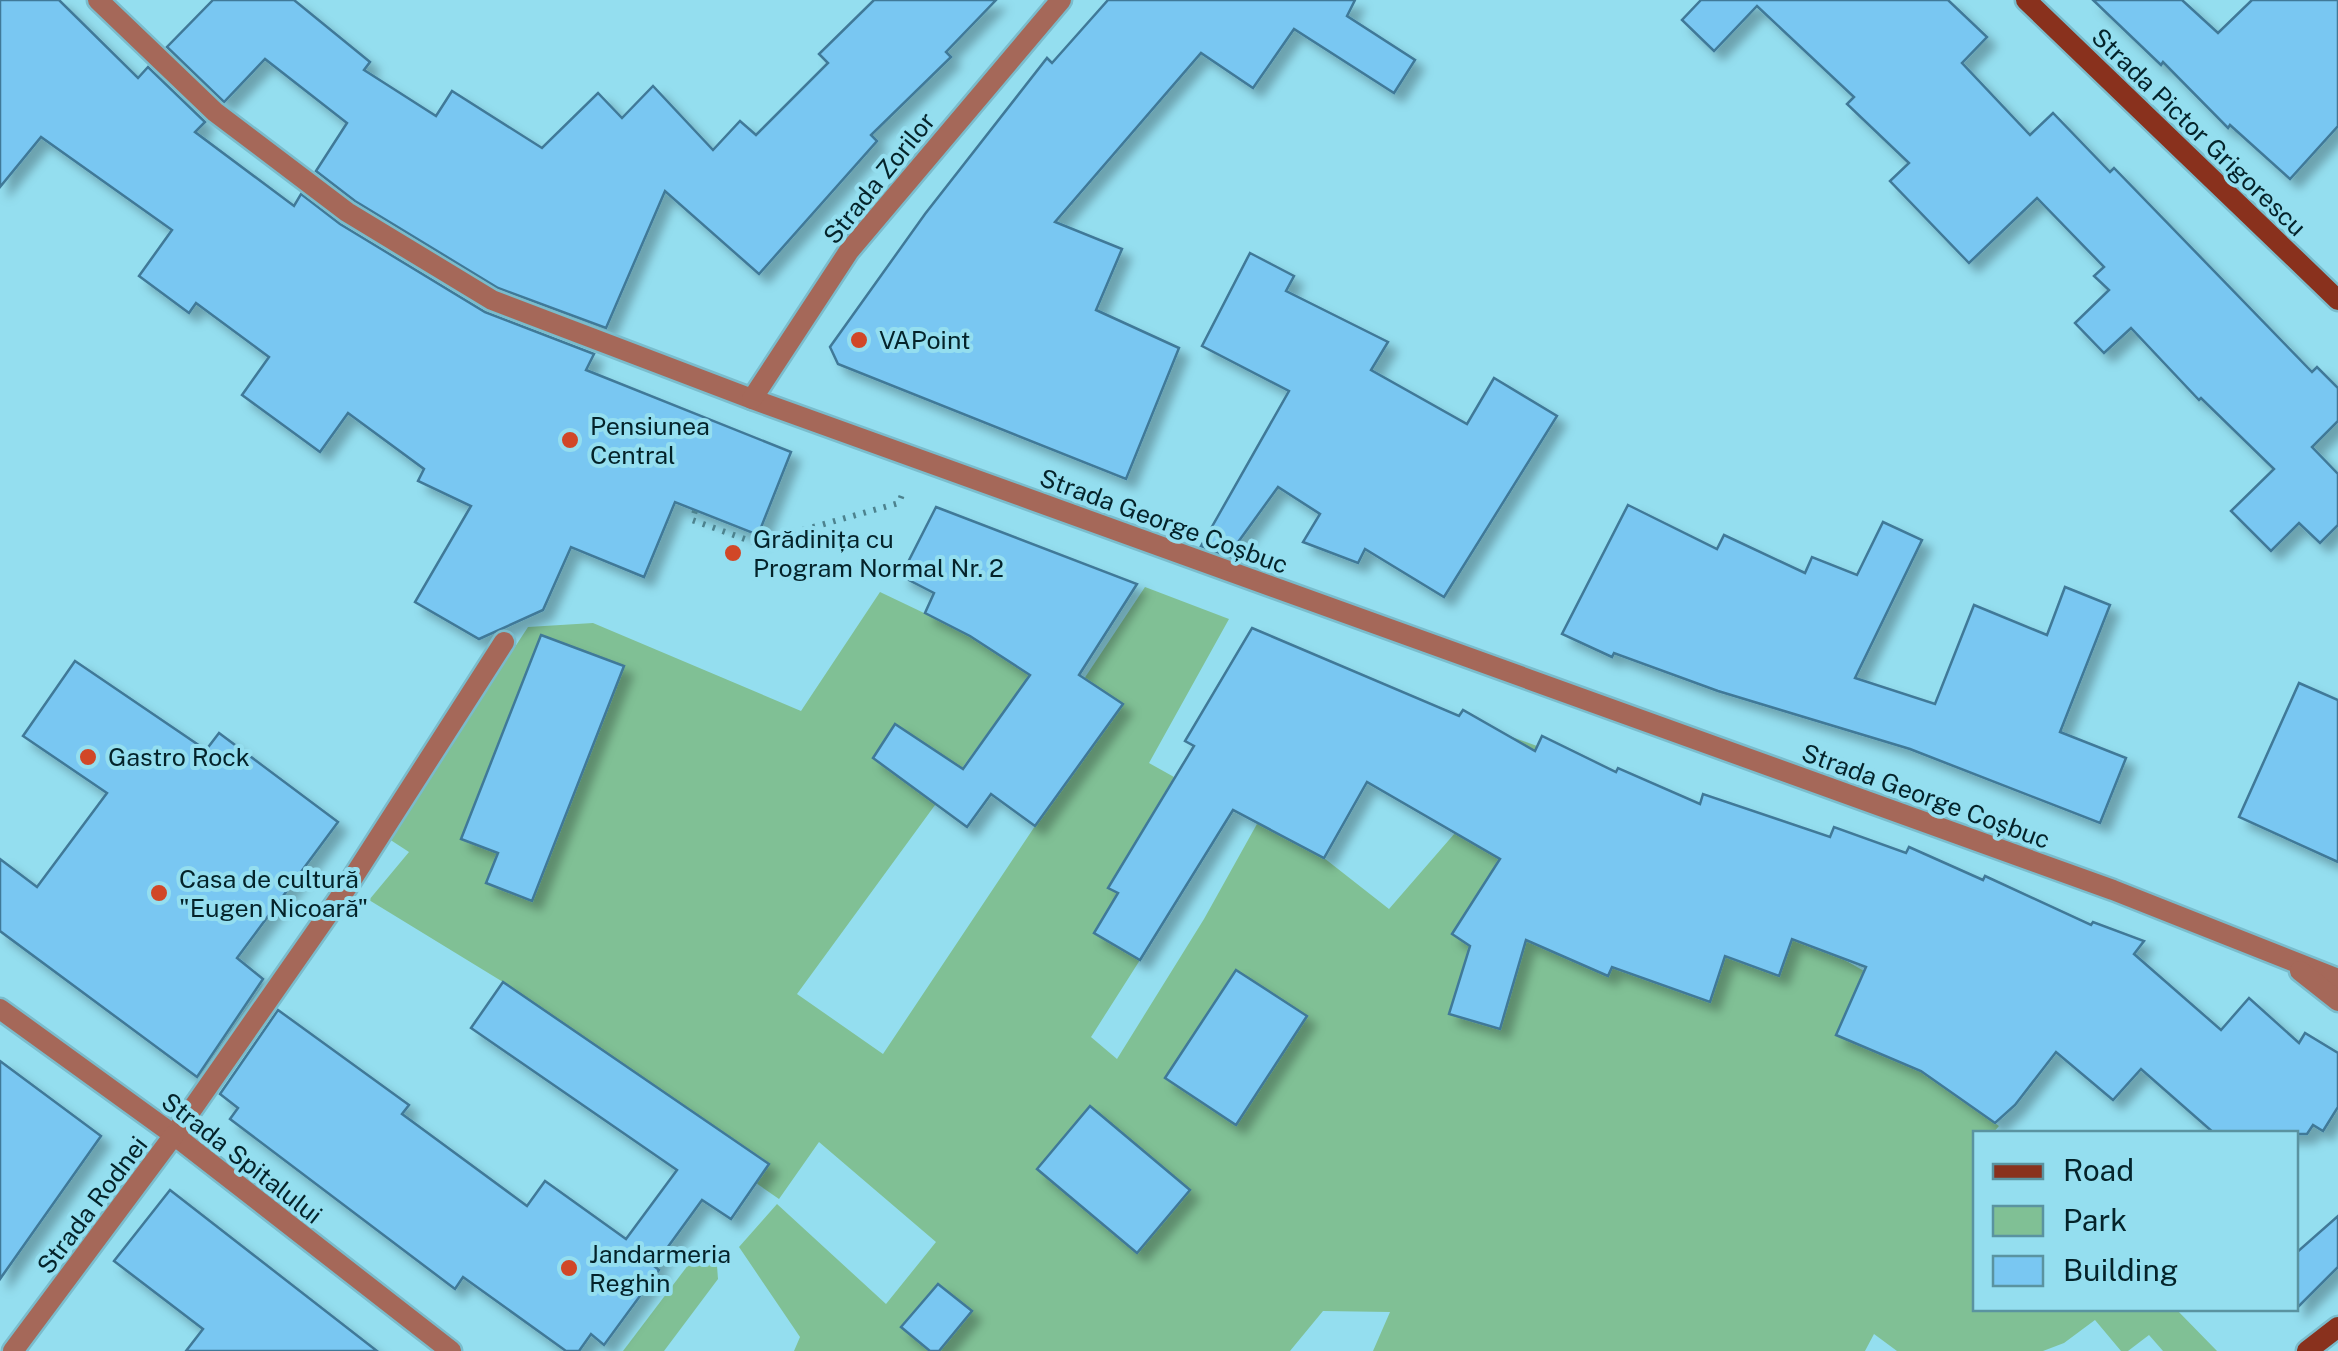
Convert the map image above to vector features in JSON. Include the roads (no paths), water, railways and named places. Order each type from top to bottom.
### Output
[{"type":"street","name":"Strada George Coșbuc","points":[[98,0],[215,112],[347,212],[492,300],[752,400],[2113,890],[2338,979]]},
{"type":"street","name":"Strada Zorilor","points":[[752,400],[849,251],[1061,0]]},
{"type":"street","name":"Strada Pictor Grigorescu","points":[[2026,0],[2338,300]]},
{"type":"street","name":"Strada Rodnei","points":[[13,1351],[174,1136],[345,890],[504,642]]},
{"type":"street","name":"Strada George Coșbuc","points":[[2286,961],[2338,1000]]},
{"type":"street","name":"Strada Spitalului","points":[[0,1009],[174,1136],[451,1351]]},
{"type":"street","points":[[2306,1351],[2338,1326]]},
{"type":"place","name":"VAPoint","points":[[859,340]]},
{"type":"place","name":"Pensiunea Central","points":[[570,440]]},
{"type":"place","name":"Grădinița cu Program Normal Nr. 2","points":[[733,553]]},
{"type":"place","name":"Gastro Rock","points":[[88,757]]},
{"type":"place","name":"Casa de cultură \"Eugen Nicoară\"","points":[[159,893]]},
{"type":"place","name":"Jandarmeria Reghin","points":[[569,1268]]}]
